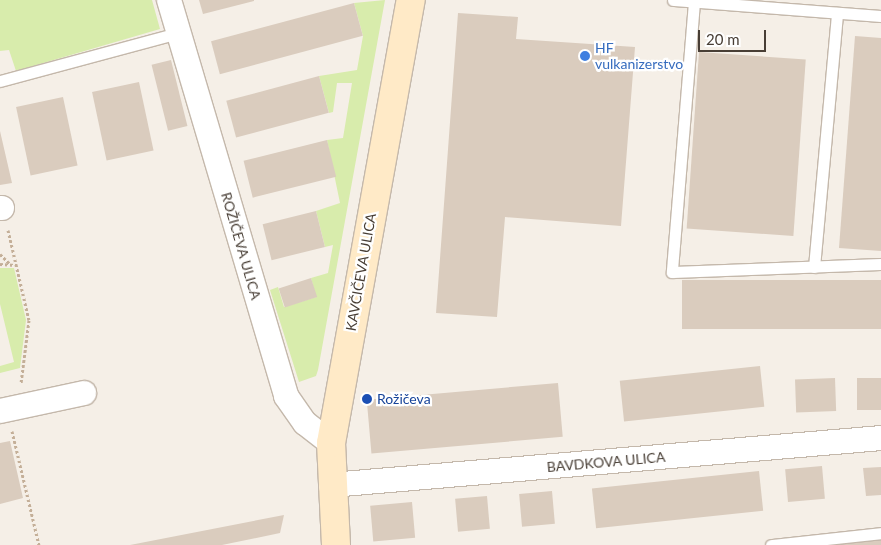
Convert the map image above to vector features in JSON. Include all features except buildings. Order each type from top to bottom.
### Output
[{"type":"street","name":"ROŽIČEVA ULICA","points":[[169,0],[286,396],[306,423],[331,442]]},
{"type":"street","name":"KAVČIČEVA ULICA","points":[[336,545],[331,485],[331,442],[411,0]]},
{"type":"street","points":[[11,409],[84,393]]},
{"type":"street","name":"BAVDKOVA ULICA","points":[[331,485],[881,438]]},
{"type":"lane","points":[[673,0],[881,16]]},
{"type":"lane","points":[[694,2],[672,272],[881,264]]},
{"type":"lane","points":[[814,267],[837,13]]},
{"type":"lane","points":[[0,81],[178,33]]},
{"type":"lane","points":[[771,545],[881,533]]},
{"type":"path","points":[[1,208],[29,320],[20,382],[11,409],[39,545]]},
{"type":"path","points":[[0,254],[10,265]]},
{"type":"path","points":[[0,264],[16,265]]},
{"type":"green space","points":[[0,0],[152,0],[160,29],[16,71],[9,50],[0,51]]},
{"type":"green space","points":[[385,0],[318,370],[316,376],[299,382],[270,290],[278,287],[284,307],[316,297],[311,278],[328,273],[333,245],[325,247],[316,211],[340,203],[327,140],[343,138],[352,83],[337,83],[333,112],[329,113],[319,76],[357,70],[363,36],[354,3]]},
{"type":"green space","points":[[0,268],[14,268],[26,320],[20,368],[0,373],[0,366],[14,362],[0,304]]},
{"type":"place","name":"HF vulkanizerstvo","points":[[585,56]]},
{"type":"place","name":"Rožičeva","points":[[367,399]]}]
